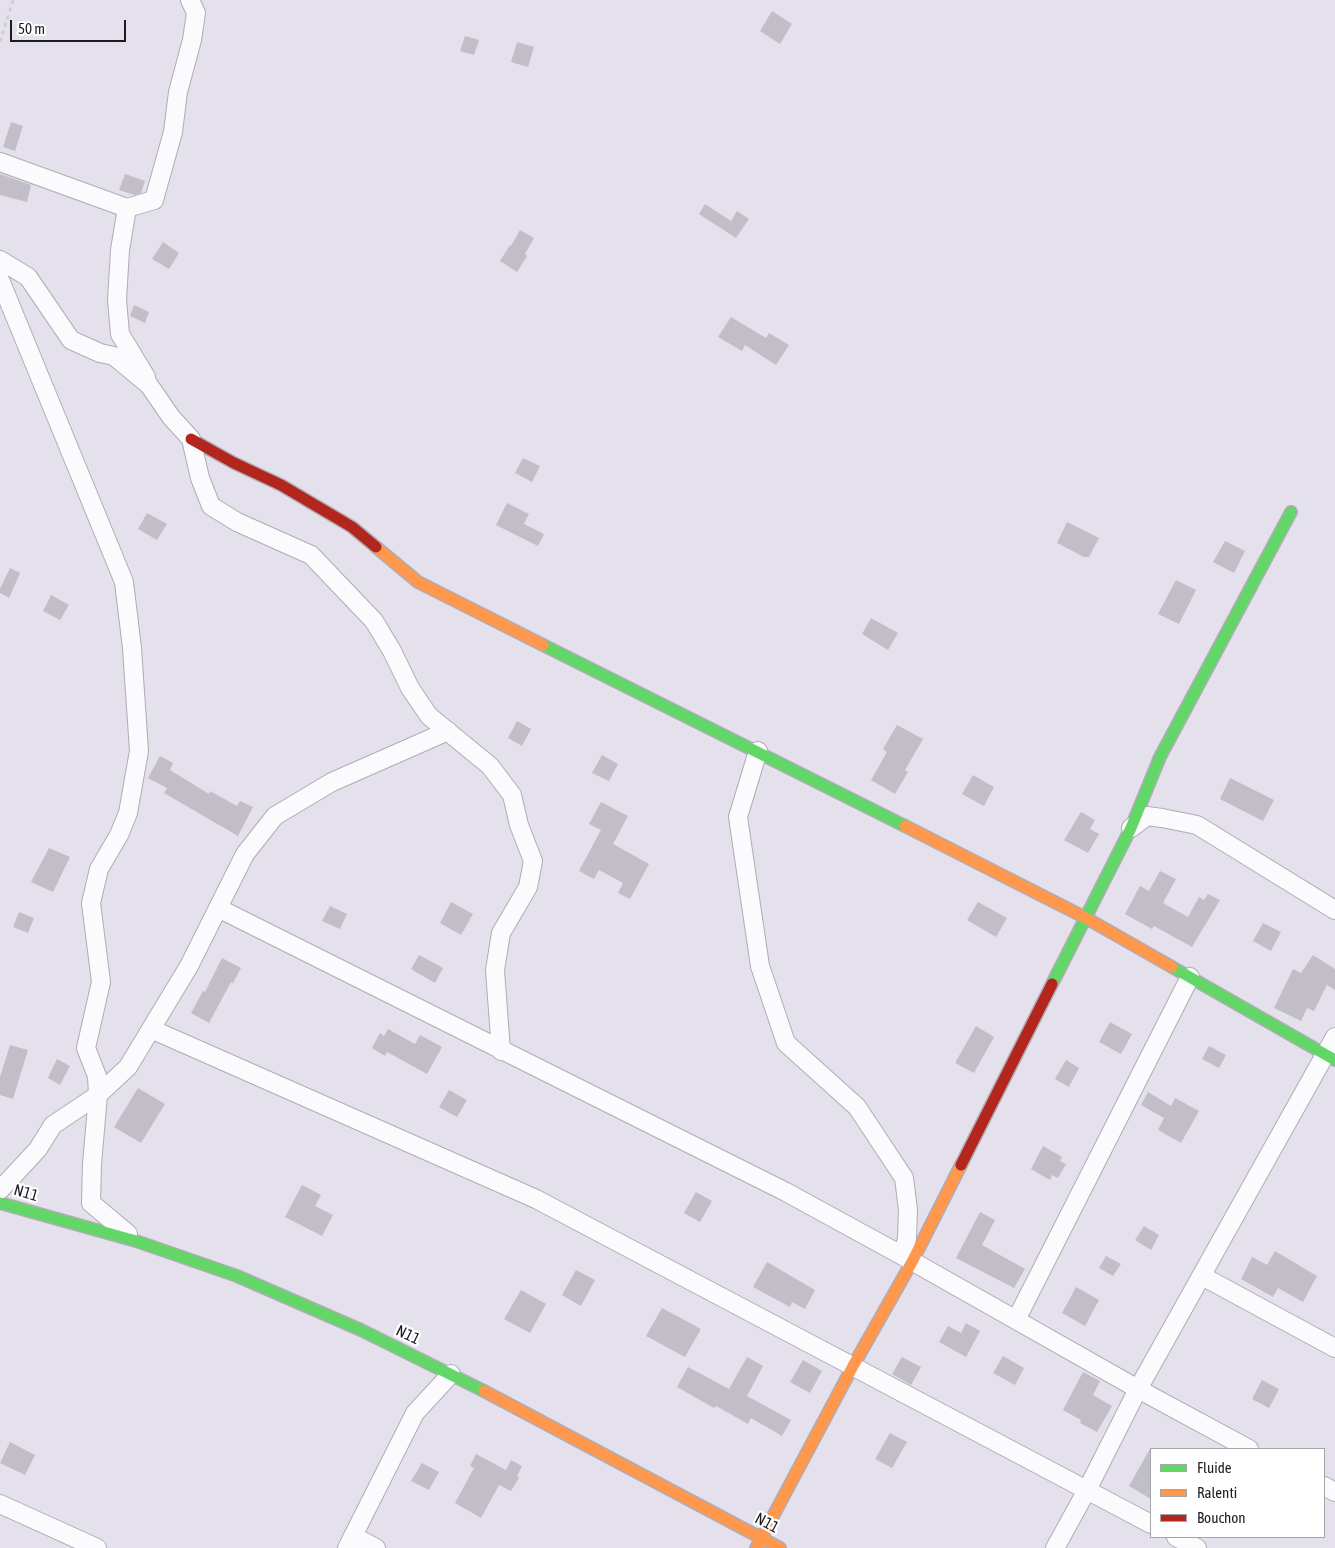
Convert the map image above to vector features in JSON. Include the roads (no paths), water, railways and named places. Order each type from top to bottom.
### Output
[{"type":"street","points":[[0,162],[127,208],[154,200],[173,132],[178,92],[192,40],[196,12],[190,0]]},
{"type":"street","points":[[127,208],[120,250],[117,300],[120,334],[140,365],[149,385],[171,416],[191,439],[234,464],[281,485],[352,527],[418,582],[758,751],[1086,918],[1330,1057]]},
{"type":"street","points":[[0,260],[28,277],[71,340],[100,353],[114,356],[149,385]]},
{"type":"street","points":[[0,280],[124,582],[132,648],[139,751],[128,813],[119,835],[99,869],[91,903],[101,982],[86,1048],[97,1076],[98,1095],[91,1202],[136,1241]]},
{"type":"street","points":[[191,439],[200,478],[211,506],[237,522],[311,555],[374,621],[392,651],[417,701],[430,716],[490,766],[512,795],[519,825],[533,861],[528,887],[501,933],[495,970],[502,1051]]},
{"type":"street","points":[[758,1543],[853,1366],[1086,918],[1131,828],[1160,756],[1291,512]]},
{"type":"street","points":[[0,1190],[38,1149],[53,1124],[98,1095],[128,1067],[189,966],[245,854],[275,816],[332,782],[448,731]]},
{"type":"street","points":[[758,751],[738,817],[760,966],[786,1043],[857,1107],[904,1178],[908,1210],[907,1259]]},
{"type":"street","points":[[1131,828],[1147,816],[1197,825],[1335,910]]},
{"type":"street","points":[[218,908],[786,1192],[1138,1389],[1248,1448]]},
{"type":"street","points":[[1016,1320],[1190,977]]},
{"type":"street","points":[[151,1029],[536,1199],[1150,1523]]},
{"type":"street","points":[[1055,1548],[1087,1490],[1138,1389],[1330,1057],[1335,1037]]},
{"type":"street","name":"N11","points":[[0,1202],[136,1241],[237,1276],[361,1330],[451,1374],[758,1543],[780,1548]]},
{"type":"street","points":[[1202,1276],[1335,1348]]},
{"type":"street","points":[[376,1548],[350,1542],[416,1413],[451,1374]]},
{"type":"street","points":[[0,1504],[97,1548]]},
{"type":"street","points":[[1178,1538],[1197,1548]]}]
